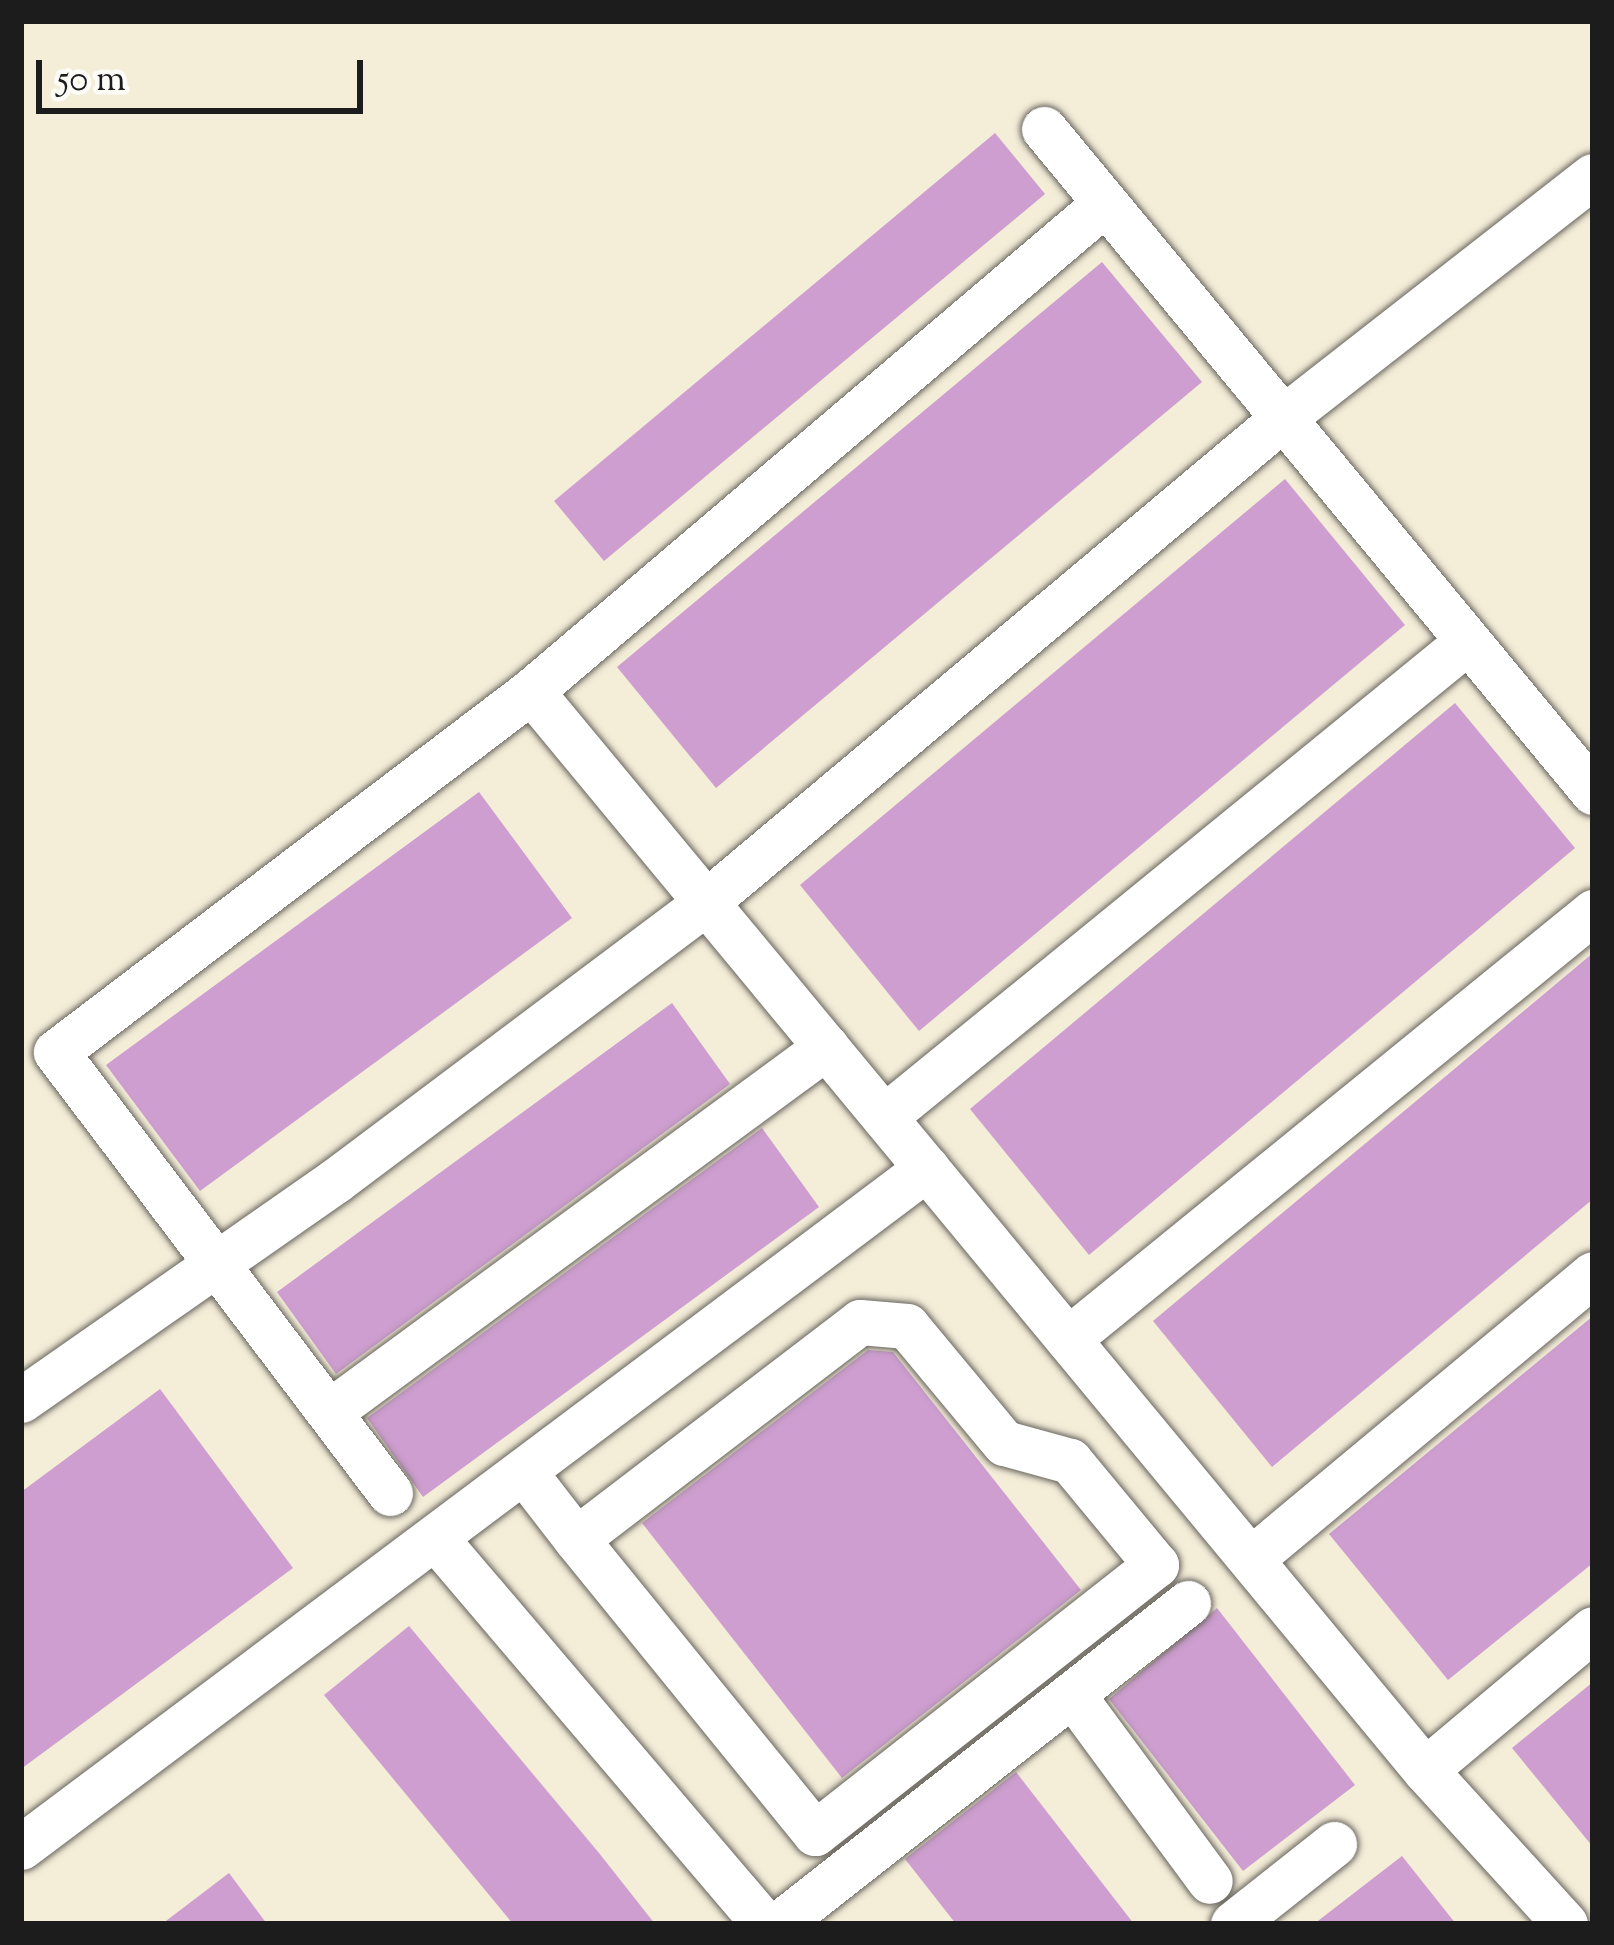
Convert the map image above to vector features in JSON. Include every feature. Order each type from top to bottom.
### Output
[{"type":"street","points":[[1044,129],[1593,792]]},
{"type":"street","points":[[21,1400],[219,1262],[706,902],[1283,418],[1593,176]]},
{"type":"street","points":[[390,1493],[56,1052],[532,691],[1105,203]]},
{"type":"street","points":[[884,1117],[1468,641]]},
{"type":"street","points":[[532,691],[1425,1770],[1565,1924]]},
{"type":"street","points":[[1068,1339],[1593,912]]},
{"type":"street","points":[[329,1412],[826,1047]]},
{"type":"street","points":[[21,1847],[927,1168]]},
{"type":"street","points":[[1251,1559],[1593,1274]]},
{"type":"street","points":[[525,1473],[576,1539],[815,1833],[1156,1565],[1070,1461],[1004,1442],[907,1326],[860,1322],[576,1539]]},
{"type":"street","points":[[436,1540],[764,1924]]},
{"type":"street","points":[[779,1924],[1188,1603]]},
{"type":"street","points":[[1425,1770],[1593,1629]]},
{"type":"street","points":[[1072,1694],[1210,1881]]},
{"type":"street","points":[[1237,1923],[1334,1844]]},
{"type":"building","points":[[995,133],[1045,194],[604,561],[554,501]]},
{"type":"building","points":[[1102,262],[1202,382],[716,788],[617,667]]},
{"type":"building","points":[[1285,479],[1405,625],[919,1031],[800,885]]},
{"type":"building","points":[[1455,703],[1575,848],[1089,1255],[970,1109]]},
{"type":"building","points":[[479,792],[572,918],[200,1191],[106,1065]]},
{"type":"building","points":[[1593,953],[1593,1199],[1272,1467],[1153,1321]]},
{"type":"building","points":[[672,1003],[730,1084],[336,1374],[277,1292]]},
{"type":"building","points":[[762,1128],[819,1207],[423,1497],[367,1418]]},
{"type":"building","points":[[1593,1316],[1593,1563],[1448,1680],[1329,1534]]},
{"type":"building","points":[[868,1350],[893,1352],[1081,1590],[842,1778],[642,1523]]},
{"type":"building","points":[[160,1389],[293,1568],[21,1769],[21,1492]]},
{"type":"building","points":[[1217,1608],[1355,1785],[1243,1871],[1109,1699]]},
{"type":"building","points":[[409,1626],[655,1924],[513,1924],[324,1695]]},
{"type":"building","points":[[1593,1682],[1593,1847],[1512,1748]]},
{"type":"building","points":[[1016,1772],[1134,1924],[956,1924],[905,1859]]},
{"type":"building","points":[[1402,1856],[1456,1924],[1314,1924]]},
{"type":"building","points":[[229,1873],[267,1924],[162,1924]]}]
